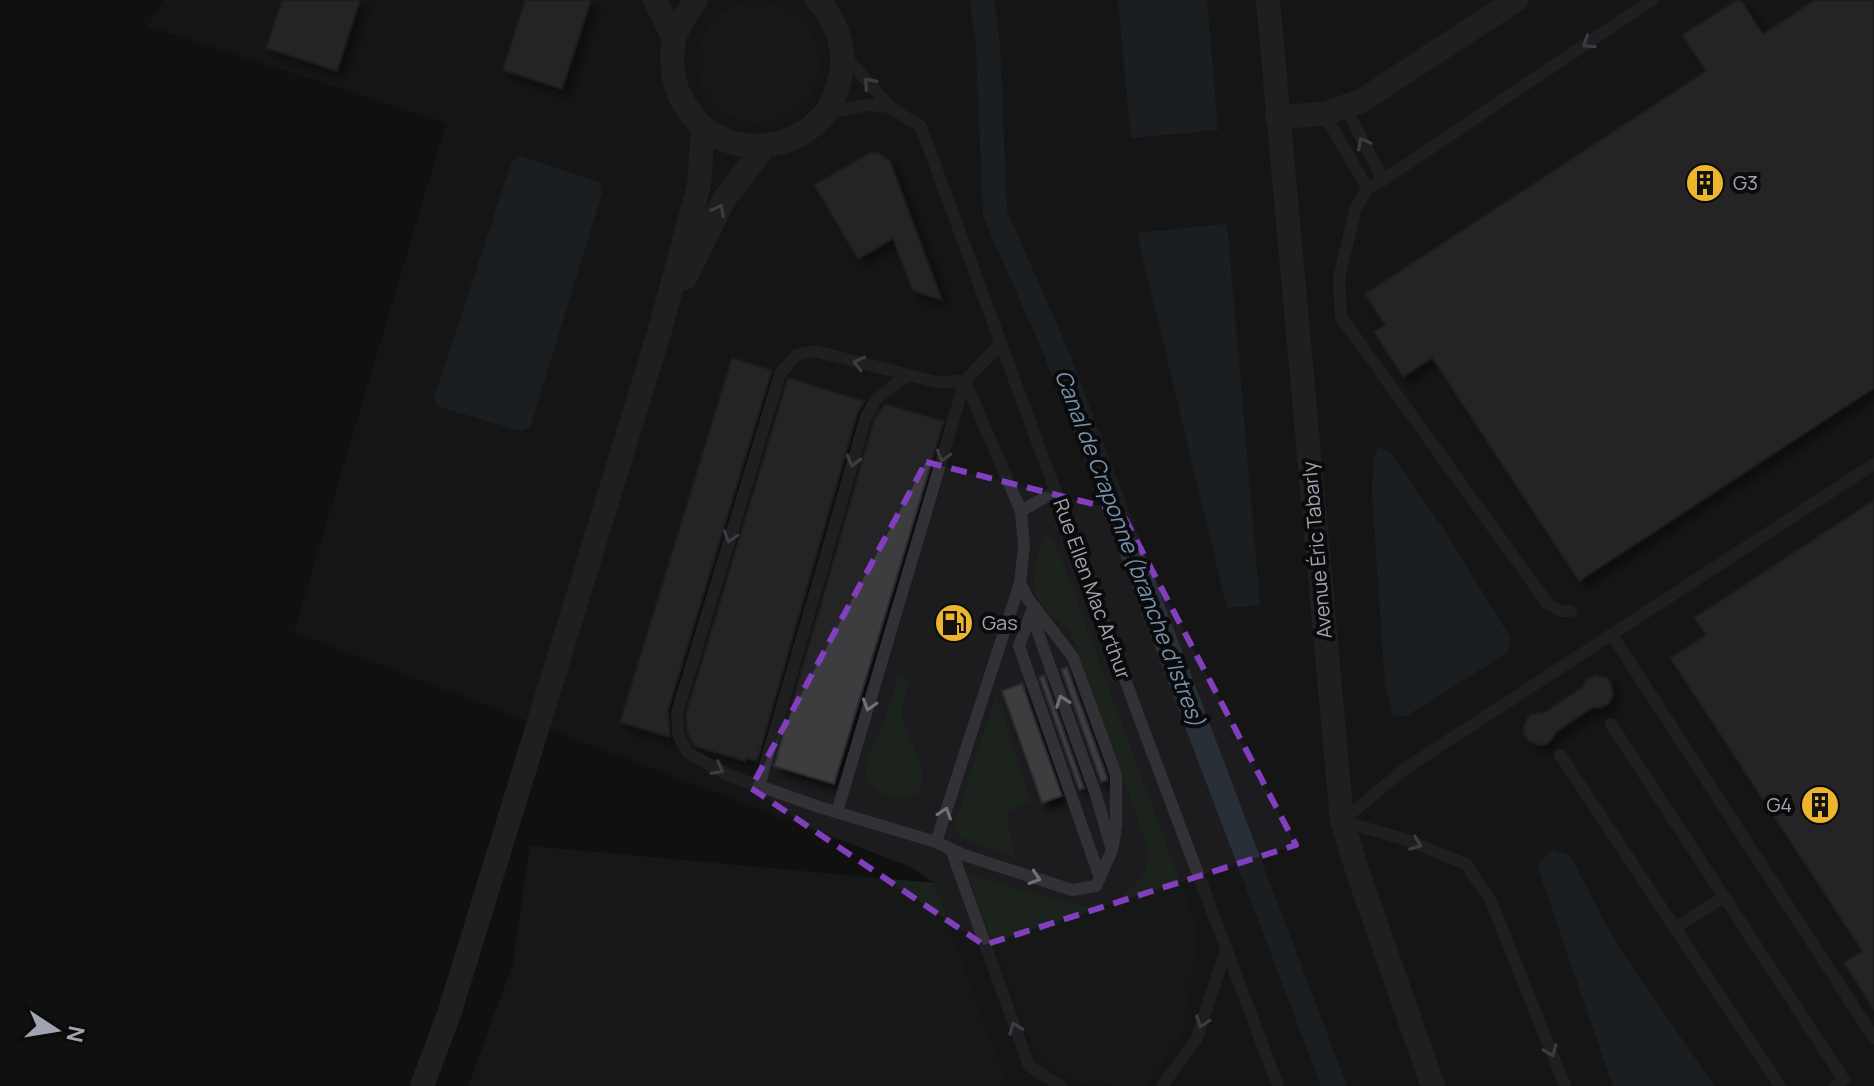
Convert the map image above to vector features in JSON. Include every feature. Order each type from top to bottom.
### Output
[{"type":"street","points":[[655,0],[674,39]]},
{"type":"street","points":[[696,0],[683,18],[674,39],[671,63],[675,87],[686,109],[703,127],[722,139],[743,145],[765,146],[788,141],[809,129],[836,94],[842,73],[842,52],[831,17],[817,0]]},
{"type":"street","name":"Avenue Éric Tabarly","points":[[1268,0],[1342,821],[1433,1086]]},
{"type":"street","points":[[1277,117],[1335,110],[1361,101],[1516,0]]},
{"type":"street","points":[[422,1086],[449,1014],[660,330],[699,185],[703,127]]},
{"type":"street","points":[[660,330],[724,199],[765,146]]},
{"type":"lane","points":[[1571,611],[1560,611],[1547,603],[1341,317],[1339,278],[1356,207],[1368,189],[1652,0]]},
{"type":"lane","name":"Rue Ellen Mac Arthur","points":[[842,52],[890,107],[921,127],[1278,1086]]},
{"type":"lane","points":[[825,112],[868,105],[890,107]]},
{"type":"lane","points":[[1335,110],[1383,180]]},
{"type":"lane","points":[[1335,110],[1368,189]]},
{"type":"lane","points":[[837,812],[965,381],[1001,343]]},
{"type":"lane","points":[[965,381],[937,382],[814,351],[796,355],[780,374],[677,713],[678,734],[688,753],[728,775],[936,842],[964,855],[1072,890],[1096,886],[1112,850],[1116,826],[1116,775],[1073,657],[1032,610]]},
{"type":"lane","points":[[759,786],[866,417],[876,399],[907,376]]},
{"type":"lane","points":[[936,842],[1020,583],[1024,546],[1021,511],[965,381]]},
{"type":"lane","points":[[1342,821],[1406,768],[1874,464]]},
{"type":"lane","points":[[1021,511],[1056,491]]},
{"type":"lane","points":[[1020,583],[1096,795],[1112,850]]},
{"type":"lane","points":[[1032,610],[1019,646],[1100,878]]},
{"type":"lane","points":[[1612,635],[1874,1038]]},
{"type":"lane","points":[[1611,724],[1844,1080],[1835,1086]]},
{"type":"lane","points":[[1560,755],[1780,1086]]},
{"type":"lane","points":[[1342,821],[1407,840],[1466,864],[1491,901],[1565,1086]]},
{"type":"lane","points":[[951,849],[1029,1066],[1061,1086]]},
{"type":"lane","points":[[1675,928],[1724,897]]},
{"type":"lane","points":[[1162,1086],[1196,1040],[1226,950]]},
{"type":"highlighted area","points":[[926,462],[1121,511],[1296,845],[984,945],[751,788]]},
{"type":"shaded area","points":[[163,0],[1874,0],[1874,1086],[1008,1086],[934,883],[911,867],[294,632],[446,123],[148,26]]},
{"type":"shaded area","points":[[1118,0],[1207,0],[1218,130],[1131,138]]},
{"type":"shaded area","points":[[758,1],[781,5],[801,19],[815,39],[819,62],[815,85],[801,105],[781,119],[758,123],[735,119],[715,105],[701,85],[697,62],[701,39],[715,19],[735,5]]},
{"type":"shaded area","points":[[520,156],[600,183],[602,193],[530,427],[521,431],[440,407],[434,399],[512,161]]},
{"type":"shaded area","points":[[1227,224],[1260,605],[1227,608],[1137,233]]},
{"type":"shaded area","points":[[1378,447],[1389,451],[1445,531],[1511,639],[1508,652],[1406,716],[1392,715],[1385,682],[1372,493],[1373,459]]},
{"type":"shaded area","points":[[1046,534],[1054,540],[1062,561],[1198,936],[1183,1032],[1146,1086],[1083,1084],[1058,1073],[1036,1057],[968,875],[1081,906],[1108,908],[1136,884],[1148,862],[1149,851],[1072,635],[1048,613],[1037,595],[1036,564]]},
{"type":"shaded area","points":[[899,675],[910,680],[902,716],[922,773],[918,790],[904,799],[878,790],[867,775],[868,756],[880,732]]},
{"type":"shaded area","points":[[997,696],[1030,801],[1006,813],[1015,857],[961,838],[954,828]]},
{"type":"shaded area","points":[[530,846],[934,883],[1008,1086],[468,1086],[513,964]]},
{"type":"shaded area","points":[[1552,850],[1570,856],[1616,943],[1714,1086],[1613,1086],[1537,865]]},
{"type":"building","points":[[282,0],[360,0],[337,71],[266,48]]},
{"type":"building","points":[[525,0],[591,0],[562,89],[503,70]]},
{"type":"building","name":"G3","points":[[1741,0],[1763,34],[1815,0],[1874,0],[1874,388],[1579,581],[1432,358],[1403,377],[1374,332],[1385,325],[1365,294],[1706,71],[1682,35]]},
{"type":"building","points":[[877,152],[890,161],[942,300],[913,291],[893,239],[858,259],[814,185]]},
{"type":"building","points":[[732,358],[772,370],[668,710],[670,737],[620,722]]},
{"type":"building","points":[[788,378],[864,401],[857,414],[757,761],[746,758],[745,761],[694,746],[687,732],[686,714]]},
{"type":"building","points":[[885,404],[944,421],[834,784],[774,766],[874,420]]},
{"type":"building","name":"G4","points":[[1874,500],[1874,1010],[1844,963],[1862,951],[1670,658],[1706,635],[1694,618]]},
{"type":"building","points":[[1067,667],[1107,777],[1101,782],[1061,669]]},
{"type":"building","points":[[1044,675],[1084,788],[1079,790],[1039,677]]},
{"type":"building","points":[[1596,675],[1608,678],[1611,683],[1613,696],[1608,704],[1593,707],[1556,732],[1547,744],[1528,741],[1523,728],[1528,717],[1545,712]]},
{"type":"building","points":[[1022,683],[1062,796],[1042,803],[1002,691]]},
{"type":"waterway","name":"Canal de Craponne (branche d'Istres)","points":[[982,0],[988,47],[995,214],[1056,352],[1334,1086]]},
{"type":"place","name":"G3","points":[[1705,183]]},
{"type":"place","name":"Gas","points":[[954,623]]},
{"type":"place","name":"G4","points":[[1820,805]]}]
